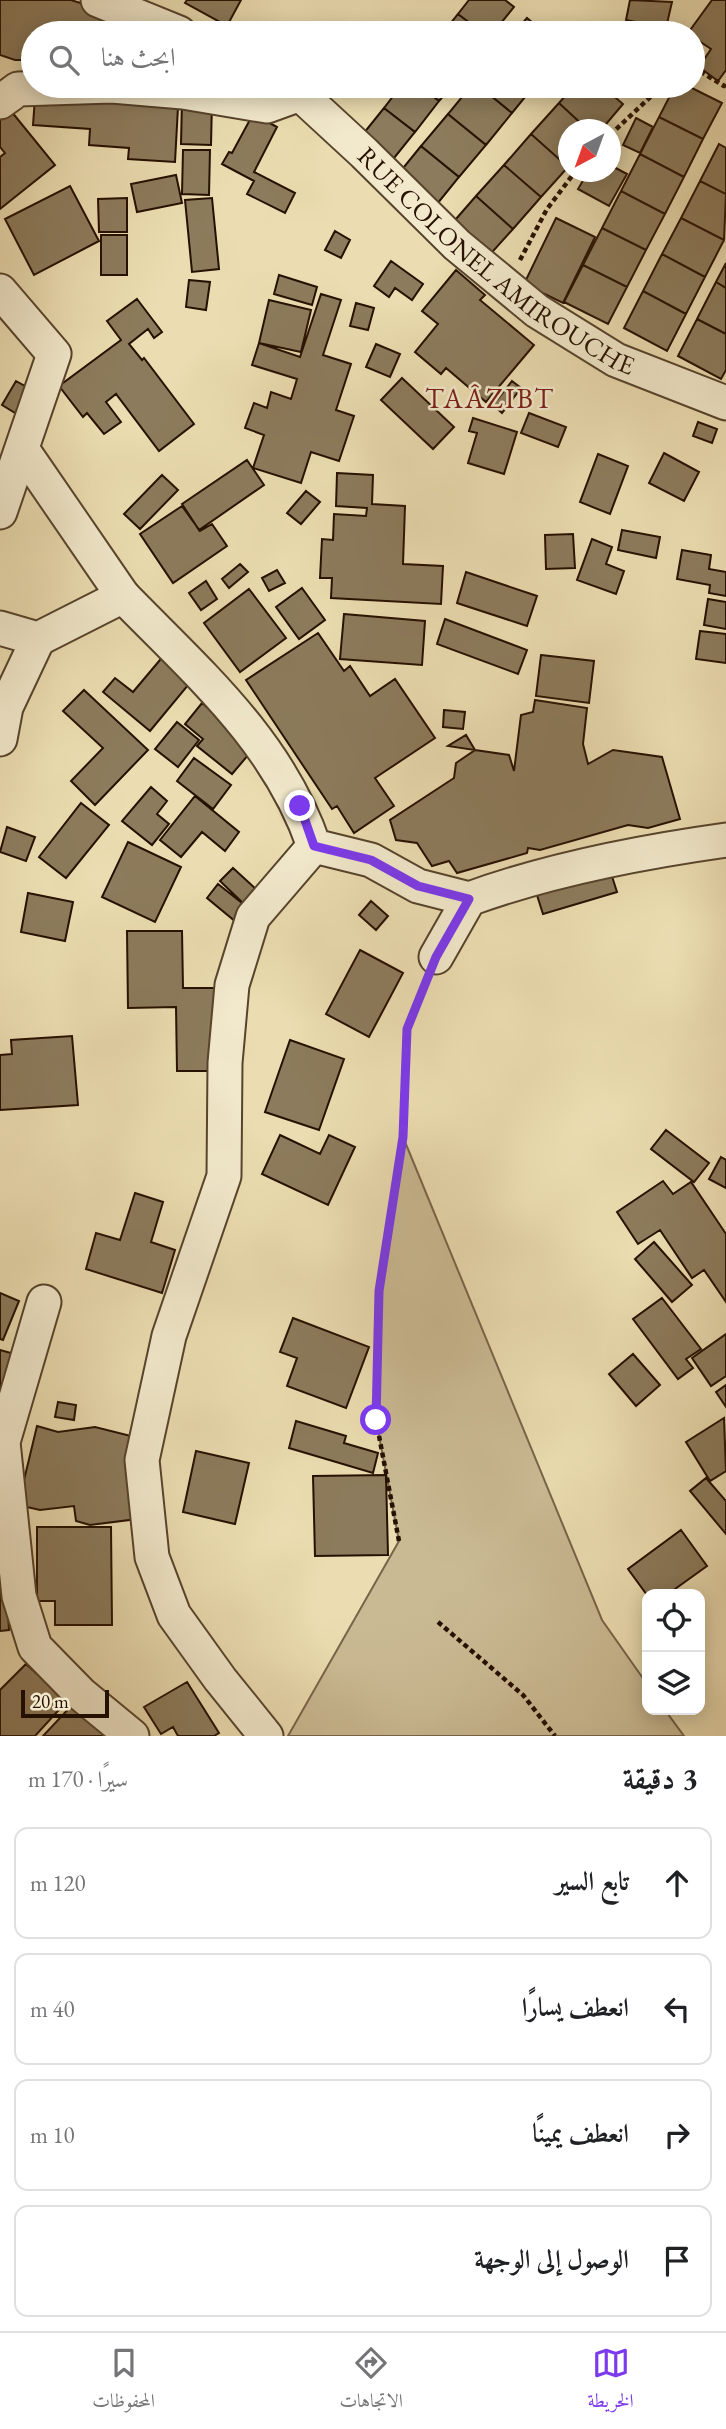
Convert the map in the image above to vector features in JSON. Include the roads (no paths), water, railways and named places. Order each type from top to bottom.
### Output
[{"type":"street","points":[[98,0],[150,21]]},
{"type":"street","points":[[0,102],[21,89]]},
{"type":"street","points":[[219,98],[267,106],[280,98]]},
{"type":"street","name":"RUE COLONEL AMIROUCHE","points":[[301,98],[457,245],[537,311],[615,360],[726,402]]},
{"type":"street","points":[[0,291],[54,354],[0,512]]},
{"type":"street","points":[[22,449],[123,596],[242,718],[300,806],[314,846]]},
{"type":"street","points":[[0,739],[6,706],[38,639],[123,596]]},
{"type":"street","points":[[0,628],[38,639]]},
{"type":"street","points":[[314,846],[371,860],[418,886],[469,899],[505,886],[659,850],[726,840]]},
{"type":"street","points":[[266,1736],[220,1679],[174,1615],[152,1557],[142,1460],[169,1335],[224,1176],[225,1063],[232,985],[253,917],[314,846]]},
{"type":"street","points":[[436,957],[469,899]]},
{"type":"street","points":[[44,1302],[3,1442],[19,1596],[35,1647],[81,1694],[132,1736]]},
{"type":"district","name":"TAÂZIBT","points":[[490,398]]}]
